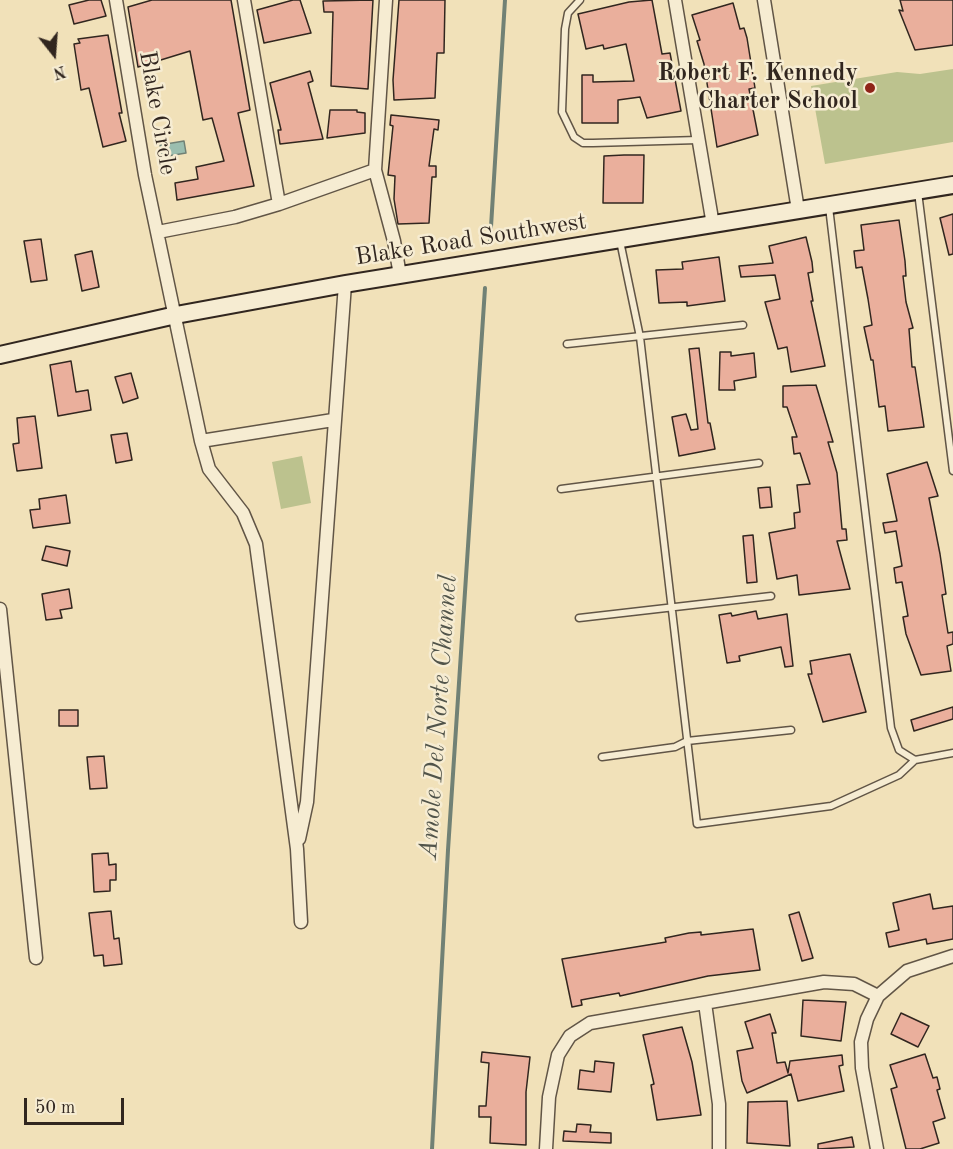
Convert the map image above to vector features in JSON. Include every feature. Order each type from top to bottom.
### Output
[{"type":"main road","name":"Blake Road Southwest","points":[[0,355],[176,315],[345,284],[953,185]]},
{"type":"street","name":"Blake Circle","points":[[116,0],[145,175],[201,441],[209,469],[243,513],[256,544],[297,849]]},
{"type":"street","points":[[244,0],[279,204]]},
{"type":"street","points":[[386,0],[375,170],[394,241],[400,275]]},
{"type":"street","points":[[675,0],[713,225]]},
{"type":"street","points":[[764,0],[798,210]]},
{"type":"street","points":[[158,232],[236,217],[375,170]]},
{"type":"street","points":[[301,922],[297,849],[307,802],[333,420],[345,284]]},
{"type":"street","points":[[201,441],[333,420]]},
{"type":"street","points":[[0,609],[36,958]]},
{"type":"street","points":[[877,1149],[862,1068],[861,1042],[867,1019],[878,996],[907,971],[953,956]]},
{"type":"street","points":[[546,1149],[552,1078],[558,1055],[570,1036],[590,1023],[824,982],[854,984],[878,996]]},
{"type":"street","points":[[705,1003],[719,1104],[719,1149]]},
{"type":"lane","points":[[580,0],[568,13],[565,29],[562,112],[574,137],[583,143],[699,140]]},
{"type":"lane","points":[[918,192],[953,471]]},
{"type":"lane","points":[[829,206],[891,728],[899,750],[915,760]]},
{"type":"lane","points":[[620,240],[640,337],[697,824],[831,806],[899,775],[915,760],[953,753]]},
{"type":"lane","points":[[567,344],[743,325]]},
{"type":"lane","points":[[561,489],[759,463]]},
{"type":"lane","points":[[579,618],[771,596]]},
{"type":"lane","points":[[602,757],[675,747],[687,741],[791,730]]},
{"type":"green space","points":[[953,69],[953,142],[825,164],[811,86],[897,72],[920,74]]},
{"type":"green space","points":[[302,456],[311,503],[281,509],[272,462]]},
{"type":"shaded area","points":[[184,141],[186,153],[162,157],[160,145]]},
{"type":"building","points":[[89,0],[101,0],[106,16],[74,24],[69,5]]},
{"type":"building","points":[[152,0],[231,0],[250,110],[238,113],[254,186],[177,200],[175,183],[198,179],[196,167],[224,161],[212,118],[203,120],[190,51],[138,67],[128,7]]},
{"type":"building","points":[[300,0],[311,33],[264,43],[257,10]]},
{"type":"building","points":[[373,0],[368,89],[331,86],[333,12],[324,12],[323,1]]},
{"type":"building","points":[[399,0],[445,0],[444,53],[437,53],[435,98],[394,100],[393,80]]},
{"type":"building","points":[[652,0],[662,54],[670,53],[681,111],[647,118],[640,97],[618,100],[618,123],[582,123],[582,75],[593,75],[593,82],[634,81],[626,44],[604,49],[603,45],[586,49],[578,14],[629,2]]},
{"type":"building","points":[[900,0],[953,0],[953,45],[915,50],[899,10],[903,11]]},
{"type":"building","points":[[733,3],[740,29],[744,28],[747,38],[755,88],[749,89],[758,135],[717,147],[704,64],[697,41],[700,40],[692,15]]},
{"type":"building","points":[[108,35],[122,113],[119,113],[126,141],[103,147],[89,88],[81,90],[74,44],[80,43],[78,39]]},
{"type":"building","points":[[310,71],[313,81],[308,83],[323,139],[280,144],[278,130],[281,130],[270,83]]},
{"type":"building","points":[[330,110],[357,110],[357,112],[365,113],[365,133],[327,138]]},
{"type":"building","points":[[391,115],[439,120],[438,130],[434,129],[429,166],[436,166],[436,177],[432,177],[429,223],[398,224],[394,199],[395,176],[388,175],[393,126],[390,125]]},
{"type":"building","points":[[644,155],[643,203],[603,203],[604,156]]},
{"type":"building","points":[[953,214],[953,254],[949,255],[940,218]]},
{"type":"building","points":[[899,220],[905,261],[906,276],[903,276],[906,302],[913,328],[909,329],[912,367],[915,367],[924,427],[888,431],[885,406],[879,407],[873,360],[871,360],[864,327],[872,325],[862,267],[856,268],[854,251],[864,250],[861,225]]},
{"type":"building","points":[[806,237],[813,272],[808,273],[813,301],[811,301],[825,366],[791,372],[787,347],[778,349],[765,302],[780,299],[775,275],[741,277],[739,266],[773,263],[769,246]]},
{"type":"building","points":[[41,239],[47,280],[31,282],[24,241]]},
{"type":"building","points":[[92,251],[99,287],[82,291],[75,255]]},
{"type":"building","points":[[719,257],[725,301],[687,306],[687,302],[659,303],[656,270],[683,269],[682,262]]},
{"type":"building","points":[[699,348],[708,423],[710,423],[715,449],[679,456],[672,417],[686,414],[691,430],[698,429],[689,349]]},
{"type":"building","points":[[720,352],[731,352],[731,356],[754,353],[756,377],[734,381],[735,390],[719,390]]},
{"type":"building","points":[[71,361],[76,392],[88,390],[91,410],[58,416],[50,365]]},
{"type":"building","points":[[131,373],[138,398],[123,403],[115,377]]},
{"type":"building","points":[[816,385],[833,442],[828,442],[837,473],[842,529],[846,529],[847,540],[837,541],[850,589],[799,595],[797,575],[777,579],[769,533],[795,528],[794,513],[800,512],[797,485],[810,484],[800,453],[794,454],[792,437],[797,437],[787,407],[783,407],[783,386]]},
{"type":"building","points":[[35,416],[42,468],[17,471],[13,444],[19,443],[17,418]]},
{"type":"building","points":[[127,433],[132,460],[116,463],[111,435]]},
{"type":"building","points":[[927,462],[938,496],[929,498],[946,594],[942,595],[948,633],[953,632],[953,644],[947,646],[951,671],[921,675],[906,634],[903,617],[908,616],[902,582],[896,583],[894,568],[902,566],[896,531],[885,533],[883,523],[897,521],[887,474]]},
{"type":"building","points":[[770,487],[772,507],[760,508],[758,488]]},
{"type":"building","points":[[66,495],[70,523],[33,528],[30,510],[40,509],[39,499]]},
{"type":"building","points":[[753,535],[757,582],[747,583],[743,536]]},
{"type":"building","points":[[46,546],[70,551],[67,566],[42,560]]},
{"type":"building","points":[[69,589],[72,608],[60,610],[62,618],[46,620],[42,594]]},
{"type":"building","points":[[756,611],[758,619],[787,614],[793,666],[785,667],[781,647],[739,656],[740,661],[727,663],[719,615],[731,613],[732,616]]},
{"type":"building","points":[[850,654],[866,712],[823,722],[808,674],[812,674],[810,661]]},
{"type":"building","points":[[953,707],[953,719],[914,731],[911,720]]},
{"type":"building","points":[[59,710],[78,710],[78,726],[59,726]]},
{"type":"building","points":[[104,756],[107,788],[90,789],[87,757]]},
{"type":"building","points":[[108,853],[109,865],[116,864],[116,880],[110,880],[110,891],[94,892],[92,854]]},
{"type":"building","points":[[930,894],[933,909],[953,906],[953,939],[927,944],[926,939],[889,947],[886,933],[899,930],[893,903]]},
{"type":"building","points":[[111,911],[114,939],[119,938],[122,964],[104,966],[103,955],[94,956],[89,913]]},
{"type":"building","points":[[799,912],[813,958],[802,961],[789,915]]},
{"type":"building","points":[[753,929],[760,970],[708,976],[620,996],[619,993],[581,1000],[582,1005],[572,1007],[562,959],[666,942],[665,938],[689,933],[701,932],[701,935]]},
{"type":"building","points":[[803,1000],[846,1002],[841,1041],[801,1036]]},
{"type":"building","points":[[901,1013],[929,1026],[918,1047],[891,1034]]},
{"type":"building","points":[[770,1014],[776,1033],[772,1033],[777,1063],[785,1062],[788,1073],[790,1061],[842,1055],[843,1065],[839,1066],[844,1091],[798,1101],[791,1074],[747,1093],[742,1081],[737,1051],[753,1048],[745,1022]]},
{"type":"building","points":[[682,1027],[692,1062],[701,1115],[657,1120],[651,1085],[654,1084],[643,1035]]},
{"type":"building","points":[[482,1052],[530,1057],[526,1092],[526,1145],[490,1143],[491,1117],[479,1117],[479,1106],[486,1106],[489,1063],[481,1062]]},
{"type":"building","points":[[925,1054],[933,1078],[937,1077],[940,1089],[937,1090],[945,1118],[933,1122],[939,1143],[920,1149],[906,1149],[891,1089],[897,1087],[890,1065]]},
{"type":"building","points":[[595,1061],[614,1063],[611,1092],[578,1089],[580,1070],[594,1072]]},
{"type":"building","points":[[787,1101],[790,1146],[747,1143],[748,1102]]},
{"type":"building","points":[[577,1124],[591,1125],[590,1132],[611,1133],[611,1143],[563,1141],[564,1131],[576,1132]]},
{"type":"building","points":[[852,1137],[854,1147],[818,1149],[818,1144]]},
{"type":"waterway","name":"Amole Del Norte Channel","points":[[490,243],[505,0]]},
{"type":"waterway","name":"Amole Del Norte Channel","points":[[432,1149],[448,850],[485,288]]},
{"type":"place","name":"Robert F. Kennedy Charter School","points":[[870,88]]}]
